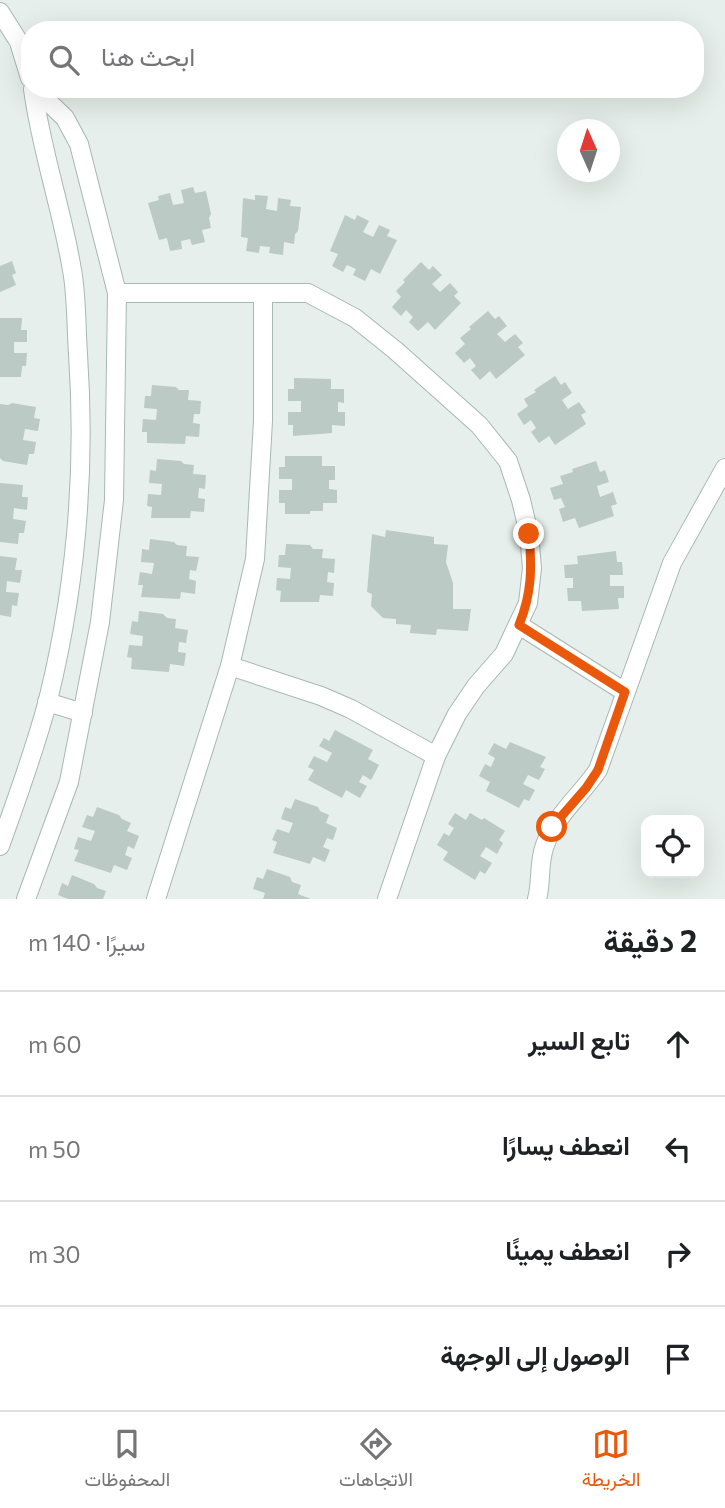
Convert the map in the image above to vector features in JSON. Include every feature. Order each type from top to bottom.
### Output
[{"type":"street","points":[[0,12],[21,49]]},
{"type":"street","points":[[0,846],[47,702],[61,640],[78,524],[82,408],[73,272],[46,149],[38,127],[35,98]]},
{"type":"street","points":[[26,899],[69,782],[100,622],[114,500],[117,293],[79,144],[65,118],[44,98]]},
{"type":"street","points":[[117,293],[309,293],[355,318],[431,380],[478,425],[508,461],[529,534],[532,568],[528,603],[504,654],[476,686],[457,714],[436,756],[387,899]]},
{"type":"street","points":[[156,899],[230,666],[255,559],[263,421],[263,293]]},
{"type":"street","points":[[537,899],[539,868],[552,827],[598,770],[672,563],[725,468]]},
{"type":"street","points":[[519,625],[625,692]]},
{"type":"street","points":[[230,666],[321,696],[351,709],[436,756]]},
{"type":"street","points":[[47,702],[83,713]]},
{"type":"building","points":[[193,187],[195,193],[206,191],[211,228],[202,230],[205,242],[192,245],[190,239],[181,241],[182,249],[170,251],[167,238],[159,240],[148,203],[159,200],[158,196],[170,193],[173,205],[184,203],[181,190]]},
{"type":"building","points":[[255,195],[268,196],[266,209],[277,211],[278,198],[291,200],[290,206],[301,207],[294,244],[284,242],[283,255],[269,253],[270,247],[260,246],[259,253],[246,251],[248,238],[241,237],[243,198],[255,200]]},
{"type":"building","points":[[345,215],[355,220],[357,215],[369,221],[363,232],[373,237],[379,225],[390,230],[387,236],[397,240],[380,274],[371,269],[365,281],[353,275],[356,269],[347,265],[343,272],[332,266],[338,254],[330,251]]},
{"type":"building","points":[[12,261],[16,273],[12,275],[16,285],[0,292],[0,266]]},
{"type":"building","points":[[421,262],[429,270],[433,266],[442,275],[432,284],[440,292],[450,283],[458,292],[454,296],[461,303],[435,330],[428,322],[418,331],[409,322],[413,317],[406,310],[401,316],[392,307],[401,297],[396,291],[405,282],[403,280]]},
{"type":"building","points":[[488,311],[495,319],[499,316],[507,326],[497,334],[505,342],[515,334],[523,343],[518,347],[525,355],[496,379],[490,371],[480,380],[471,370],[476,366],[470,358],[464,363],[455,353],[465,344],[460,338]]},
{"type":"building","points":[[0,318],[22,318],[21,330],[27,330],[27,342],[14,342],[14,353],[27,353],[26,366],[22,366],[21,377],[0,377]]},
{"type":"building","points":[[555,376],[561,385],[565,382],[572,393],[562,400],[568,409],[579,402],[586,412],[581,415],[586,424],[555,445],[549,436],[539,443],[531,432],[536,428],[531,420],[524,425],[517,414],[528,406],[524,399]]},
{"type":"building","points":[[294,378],[331,379],[331,389],[344,389],[344,403],[338,402],[338,412],[345,412],[345,426],[332,425],[332,433],[293,436],[293,425],[288,425],[288,412],[301,412],[301,401],[288,401],[288,389],[294,389]]},
{"type":"building","points":[[152,385],[189,390],[188,400],[201,401],[200,414],[194,414],[193,423],[200,424],[199,437],[186,436],[185,444],[147,443],[147,432],[142,432],[143,419],[156,420],[157,409],[144,408],[145,396],[151,396]]},
{"type":"building","points":[[0,404],[36,407],[34,418],[40,419],[38,431],[25,429],[23,440],[36,442],[34,454],[29,454],[27,465],[3,461],[0,458]]},
{"type":"building","points":[[285,456],[322,456],[322,466],[335,466],[335,480],[329,480],[329,489],[337,490],[337,503],[323,503],[323,511],[310,511],[310,514],[285,514],[285,503],[279,503],[279,490],[292,490],[292,479],[279,479],[279,467],[285,467]]},
{"type":"building","points":[[157,459],[194,465],[193,474],[206,475],[205,489],[199,488],[198,498],[205,499],[204,512],[191,511],[190,518],[151,518],[152,507],[147,506],[148,494],[161,495],[162,484],[149,483],[150,470],[156,471]]},
{"type":"building","points":[[596,461],[600,472],[605,470],[609,482],[597,486],[600,497],[613,492],[617,504],[611,506],[614,516],[579,528],[575,518],[563,522],[559,509],[565,507],[561,498],[554,500],[550,488],[563,484],[560,476]]},
{"type":"building","points":[[0,483],[23,485],[22,497],[28,497],[27,510],[14,508],[13,519],[26,521],[24,533],[19,533],[18,544],[0,542]]},
{"type":"building","points":[[386,530],[434,537],[434,544],[448,545],[446,562],[453,583],[453,609],[471,609],[468,631],[437,629],[436,635],[410,633],[411,625],[396,624],[396,619],[383,618],[371,606],[372,594],[367,592],[372,534],[385,537]]},
{"type":"building","points":[[150,539],[187,546],[186,556],[199,557],[196,571],[190,570],[189,579],[196,581],[195,594],[181,592],[180,599],[141,597],[143,585],[138,585],[140,572],[152,574],[154,563],[141,562],[142,549],[149,550]]},
{"type":"building","points":[[286,544],[310,545],[313,549],[323,549],[322,558],[335,559],[334,573],[328,572],[327,582],[334,583],[333,596],[320,595],[319,602],[280,602],[281,591],[276,590],[277,578],[290,579],[291,568],[278,567],[279,555],[285,555]]},
{"type":"building","points":[[616,551],[617,562],[622,562],[623,575],[610,575],[610,586],[624,586],[624,598],[618,598],[619,609],[582,611],[581,601],[568,601],[567,588],[573,588],[573,578],[565,578],[564,565],[578,564],[577,556]]},
{"type":"building","points":[[0,556],[17,558],[15,570],[22,570],[20,583],[7,581],[6,592],[19,593],[17,606],[12,605],[11,617],[0,615]]},
{"type":"building","points":[[139,611],[163,614],[167,618],[176,619],[175,628],[188,630],[186,643],[179,642],[178,652],[186,653],[184,666],[170,664],[169,672],[131,669],[132,658],[127,657],[129,645],[142,646],[143,636],[130,634],[132,621],[138,622]]},
{"type":"building","points":[[335,730],[373,750],[368,759],[379,765],[371,780],[363,775],[359,782],[367,786],[360,798],[346,790],[342,798],[308,780],[314,770],[308,767],[314,756],[327,762],[332,753],[319,746],[324,738],[329,741]]},
{"type":"building","points":[[510,742],[546,757],[540,767],[545,769],[539,780],[528,775],[523,784],[535,790],[529,801],[524,799],[519,808],[486,791],[490,782],[479,776],[485,764],[491,767],[495,758],[488,754],[494,743],[506,749]]},
{"type":"building","points":[[295,799],[318,807],[329,815],[326,823],[337,828],[333,840],[327,838],[323,847],[330,850],[325,862],[313,857],[310,864],[273,853],[277,842],[272,840],[277,829],[289,833],[293,823],[281,819],[285,807],[291,809]]},
{"type":"building","points":[[97,807],[119,815],[131,823],[127,831],[139,836],[134,849],[128,846],[125,855],[132,858],[127,870],[114,865],[111,873],[74,861],[79,850],[74,849],[78,837],[91,841],[95,831],[82,827],[87,815],[93,817]]},
{"type":"building","points":[[455,813],[466,820],[470,813],[482,820],[484,818],[505,831],[499,840],[503,843],[497,854],[486,847],[480,856],[492,863],[485,874],[480,871],[475,880],[443,860],[448,852],[437,845],[444,833],[449,836],[454,828],[448,824]]},
{"type":"building","points":[[267,869],[290,877],[292,882],[301,885],[298,894],[311,899],[263,899],[265,893],[253,889],[257,877],[263,879]]},
{"type":"building","points":[[72,875],[106,891],[103,899],[68,899],[58,895],[62,883],[68,886]]},
{"type":"route","points":[[529,534],[532,568],[528,603],[519,625],[625,692],[598,770],[552,827]]}]
